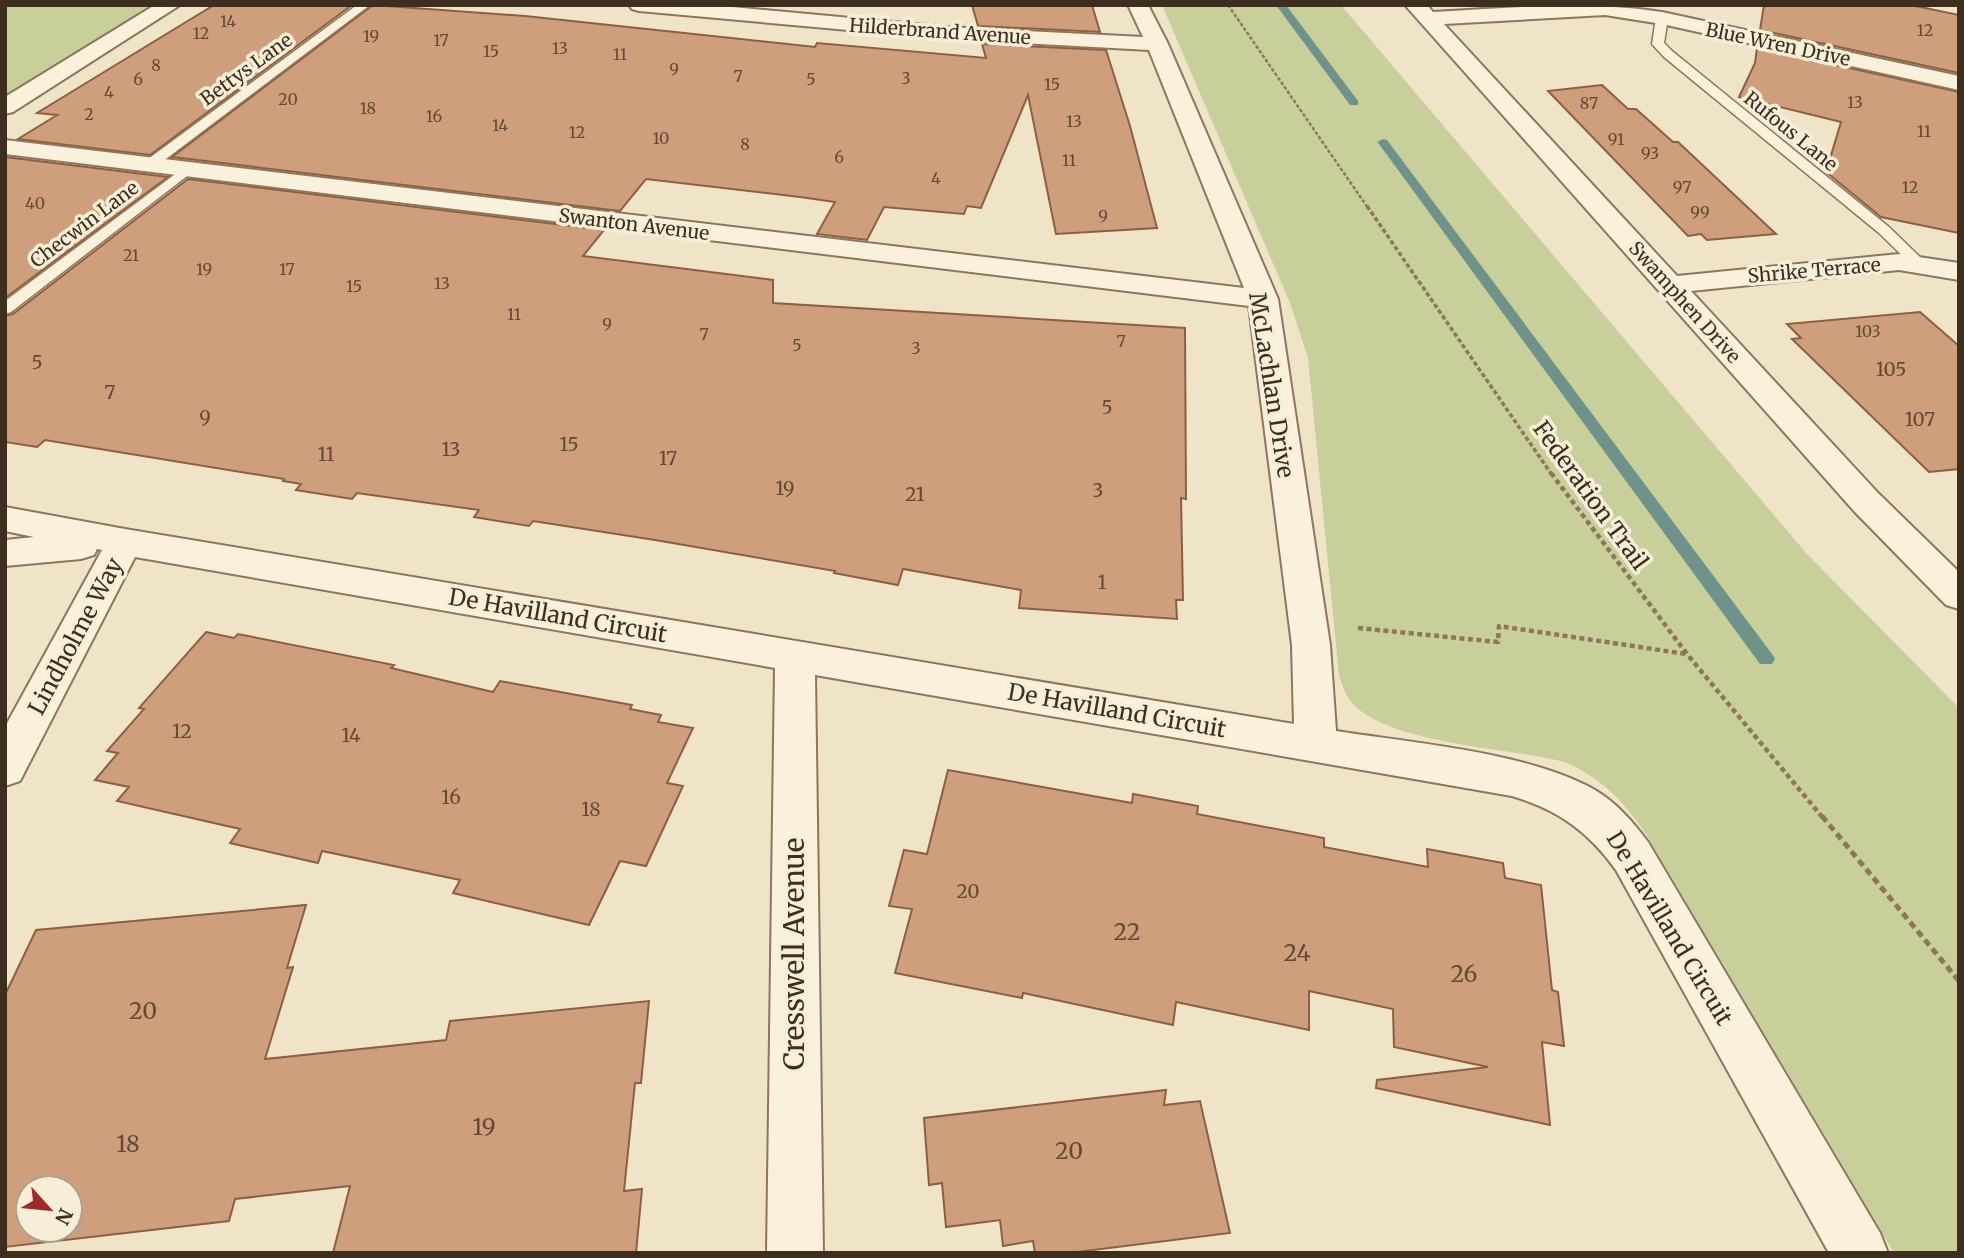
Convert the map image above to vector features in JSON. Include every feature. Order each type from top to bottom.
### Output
[{"type":"street","points":[[5,107],[170,5]]},
{"type":"street","name":"Hilderbrand Avenue","points":[[639,5],[948,33],[1157,44]]},
{"type":"street","name":"McLachlan Drive","points":[[1138,5],[1157,44],[1263,299],[1311,645],[1316,745]]},
{"type":"street","name":"Blue Wren Drive","points":[[1422,12],[1610,8],[1959,83]]},
{"type":"street","name":"Swamphen Drive","points":[[1422,12],[1866,502],[1959,595]]},
{"type":"street","name":"Swanton Avenue","points":[[5,147],[1263,299]]},
{"type":"street","name":"Shrike Terrace","points":[[1670,286],[1878,263],[1920,265],[1959,272]]},
{"type":"street","name":"De Havilland Circuit","points":[[5,519],[125,542],[1512,778],[1543,786],[1589,808],[1609,824],[1632,856],[1860,1253]]},
{"type":"street","name":"De Havilland Circuit","points":[[5,553],[125,542]]},
{"type":"street","name":"Lindholme Way","points":[[5,768],[125,542]]},
{"type":"street","name":"Cresswell Avenue","points":[[794,655],[795,1253]]},
{"type":"lane","name":"Bettys Lane","points":[[149,164],[365,5]]},
{"type":"lane","name":"Rufous Lane","points":[[1662,18],[1658,44],[1668,54],[1884,230],[1920,265]]},
{"type":"lane","name":"Checwin Lane","points":[[5,309],[186,170]]},
{"type":"path","name":"Federation Trail","points":[[1228,5],[1554,477],[1687,654],[1959,981]]},
{"type":"path","points":[[1311,645],[1356,649],[1353,628],[1498,642],[1499,626],[1687,654]]},
{"type":"green space","points":[[5,5],[158,5],[5,98]]},
{"type":"green space","points":[[1162,5],[1341,5],[1807,554],[1959,708],[1959,1253],[1894,1253],[1644,831],[1610,791],[1565,762],[1453,743],[1395,728],[1372,718],[1349,699],[1339,676],[1308,358],[1290,303]]},
{"type":"building","points":[[214,5],[352,5],[150,155],[18,139],[57,115],[37,113]]},
{"type":"building","points":[[373,5],[525,16],[815,47],[817,43],[986,58],[982,44],[1106,50],[1130,126],[1157,228],[1056,234],[1028,95],[981,208],[967,206],[964,214],[884,207],[867,240],[817,234],[835,202],[800,197],[646,179],[620,211],[172,157]]},
{"type":"building","points":[[972,5],[1092,5],[1100,32],[978,26]]},
{"type":"building","points":[[1764,5],[1911,5],[1959,15],[1959,73],[1760,30]]},
{"type":"building","points":[[1757,48],[1959,92],[1959,233],[1881,217],[1826,172],[1841,122],[1739,97],[1755,63]]},
{"type":"building","points":[[1602,85],[1628,109],[1636,109],[1673,142],[1678,142],[1776,234],[1707,240],[1701,234],[1688,236],[1548,91]]},
{"type":"building","points":[[5,157],[168,177],[5,298]]},
{"type":"building","points":[[188,179],[604,230],[583,256],[773,280],[773,303],[1185,328],[1186,499],[1181,498],[1183,600],[1176,600],[1177,619],[1019,608],[1021,590],[903,569],[898,585],[834,573],[835,571],[655,540],[533,521],[529,526],[474,517],[479,510],[357,493],[352,499],[296,490],[301,484],[283,481],[284,479],[45,440],[37,447],[5,442],[5,316],[13,314]]},
{"type":"building","points":[[1920,312],[1959,346],[1959,469],[1929,472],[1792,339],[1801,338],[1787,324]]},
{"type":"building","points":[[206,632],[234,638],[238,634],[394,665],[391,668],[493,692],[500,681],[632,705],[630,709],[661,715],[658,722],[693,728],[667,783],[683,786],[646,866],[620,861],[589,925],[453,893],[460,880],[322,851],[318,863],[230,843],[240,829],[117,801],[129,787],[95,780],[118,753],[107,751],[144,709],[139,708]]},
{"type":"building","points":[[948,770],[1132,803],[1133,794],[1198,806],[1197,814],[1324,838],[1324,847],[1428,867],[1427,849],[1503,863],[1505,878],[1541,885],[1552,990],[1558,992],[1564,1046],[1542,1042],[1550,1125],[1376,1088],[1377,1080],[1488,1067],[1394,1047],[1393,1009],[1309,991],[1309,1030],[1176,1002],[1173,1025],[1023,993],[1022,998],[895,973],[912,909],[889,906],[904,850],[927,854]]},
{"type":"building","points":[[306,905],[287,968],[293,967],[265,1059],[446,1040],[450,1021],[649,1001],[641,1083],[635,1083],[624,1191],[642,1189],[636,1253],[333,1253],[350,1186],[235,1199],[229,1221],[84,1238],[84,1174],[14,1174],[14,1244],[31,1244],[5,1247],[5,995],[36,930]]},
{"type":"building","points":[[1166,1090],[1164,1105],[1200,1101],[1230,1233],[1069,1253],[1035,1253],[1033,1241],[1003,1246],[1000,1220],[946,1227],[942,1183],[929,1185],[924,1118]]},
{"type":"waterway","points":[[1281,5],[1354,103]]},
{"type":"waterway","points":[[1383,142],[1766,659]]}]
